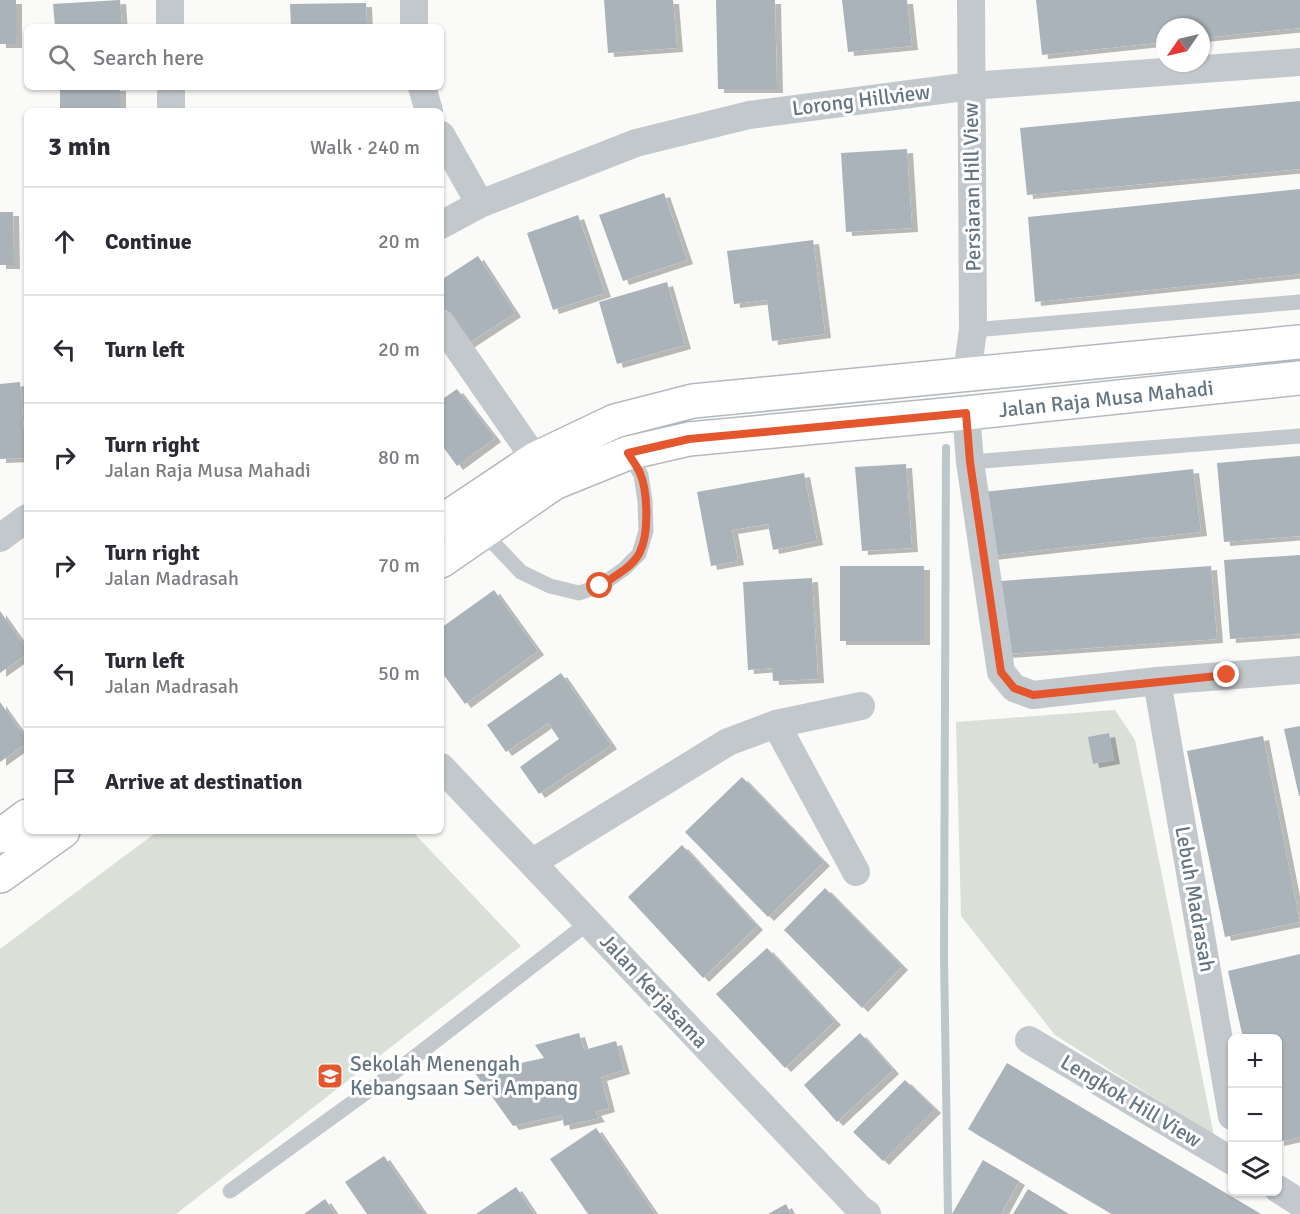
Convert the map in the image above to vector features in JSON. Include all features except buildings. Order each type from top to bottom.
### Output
[{"type":"main road","name":"Jalan Raja Musa Mahadi","points":[[444,520],[535,459],[615,421],[693,401],[1300,342]]},
{"type":"main road","name":"Jalan Raja Musa Mahadi","points":[[444,559],[554,483],[628,453],[689,439],[1300,378]]},
{"type":"main road","points":[[0,836],[24,818]]},
{"type":"main road","points":[[0,876],[59,834]]},
{"type":"street","points":[[170,0],[170,24]]},
{"type":"street","points":[[414,0],[414,24]]},
{"type":"street","name":"Persiaran Hill View","points":[[967,374],[973,330],[971,0]]},
{"type":"street","name":"Lorong Hillview","points":[[444,223],[480,204],[636,142],[738,117],[971,86],[1300,62]]},
{"type":"street","points":[[171,90],[171,108]]},
{"type":"street","points":[[423,90],[428,108]]},
{"type":"street","points":[[444,140],[480,204]]},
{"type":"street","points":[[444,327],[535,459]]},
{"type":"street","points":[[966,413],[970,462],[1001,672],[1014,688],[1033,695],[1157,681],[1300,670]]},
{"type":"street","points":[[0,538],[24,520]]},
{"type":"street","name":"Lebuh Madrasah","points":[[1157,681],[1228,1088]]},
{"type":"street","points":[[533,862],[728,742],[776,724],[861,706]]},
{"type":"street","points":[[776,724],[856,872]]},
{"type":"street","name":"Jalan Kerjasama","points":[[444,770],[861,1212]]},
{"type":"street","name":"Lengkok Hill View","points":[[1029,1040],[1228,1158]]},
{"type":"street","points":[[1282,1192],[1300,1203]]},
{"type":"lane","points":[[973,330],[1300,302]]},
{"type":"lane","points":[[970,462],[1300,436]]},
{"type":"lane","points":[[483,531],[521,572],[550,586],[579,593],[600,586],[624,569],[639,554],[646,531],[641,475],[628,453]]},
{"type":"lane","points":[[230,1191],[407,1063],[589,922]]},
{"type":"shaded area","points":[[1115,710],[1135,740],[1214,1136],[1055,1035],[961,916],[956,722]]},
{"type":"shaded area","name":"Sekolah Menengah Kebangsaan Seri Ampang","points":[[154,834],[415,834],[521,946],[176,1214],[0,1214],[0,949]]},
{"type":"waterway","points":[[946,448],[944,955],[948,1214]]},
{"type":"place","name":"Sekolah Menengah Kebangsaan Seri Ampang","points":[[330,1076]]},
{"type":"route","points":[[600,586],[624,569],[639,554],[646,531],[641,475],[628,453],[689,439],[966,413],[970,462],[1001,672],[1014,688],[1033,695],[1227,675]]}]
